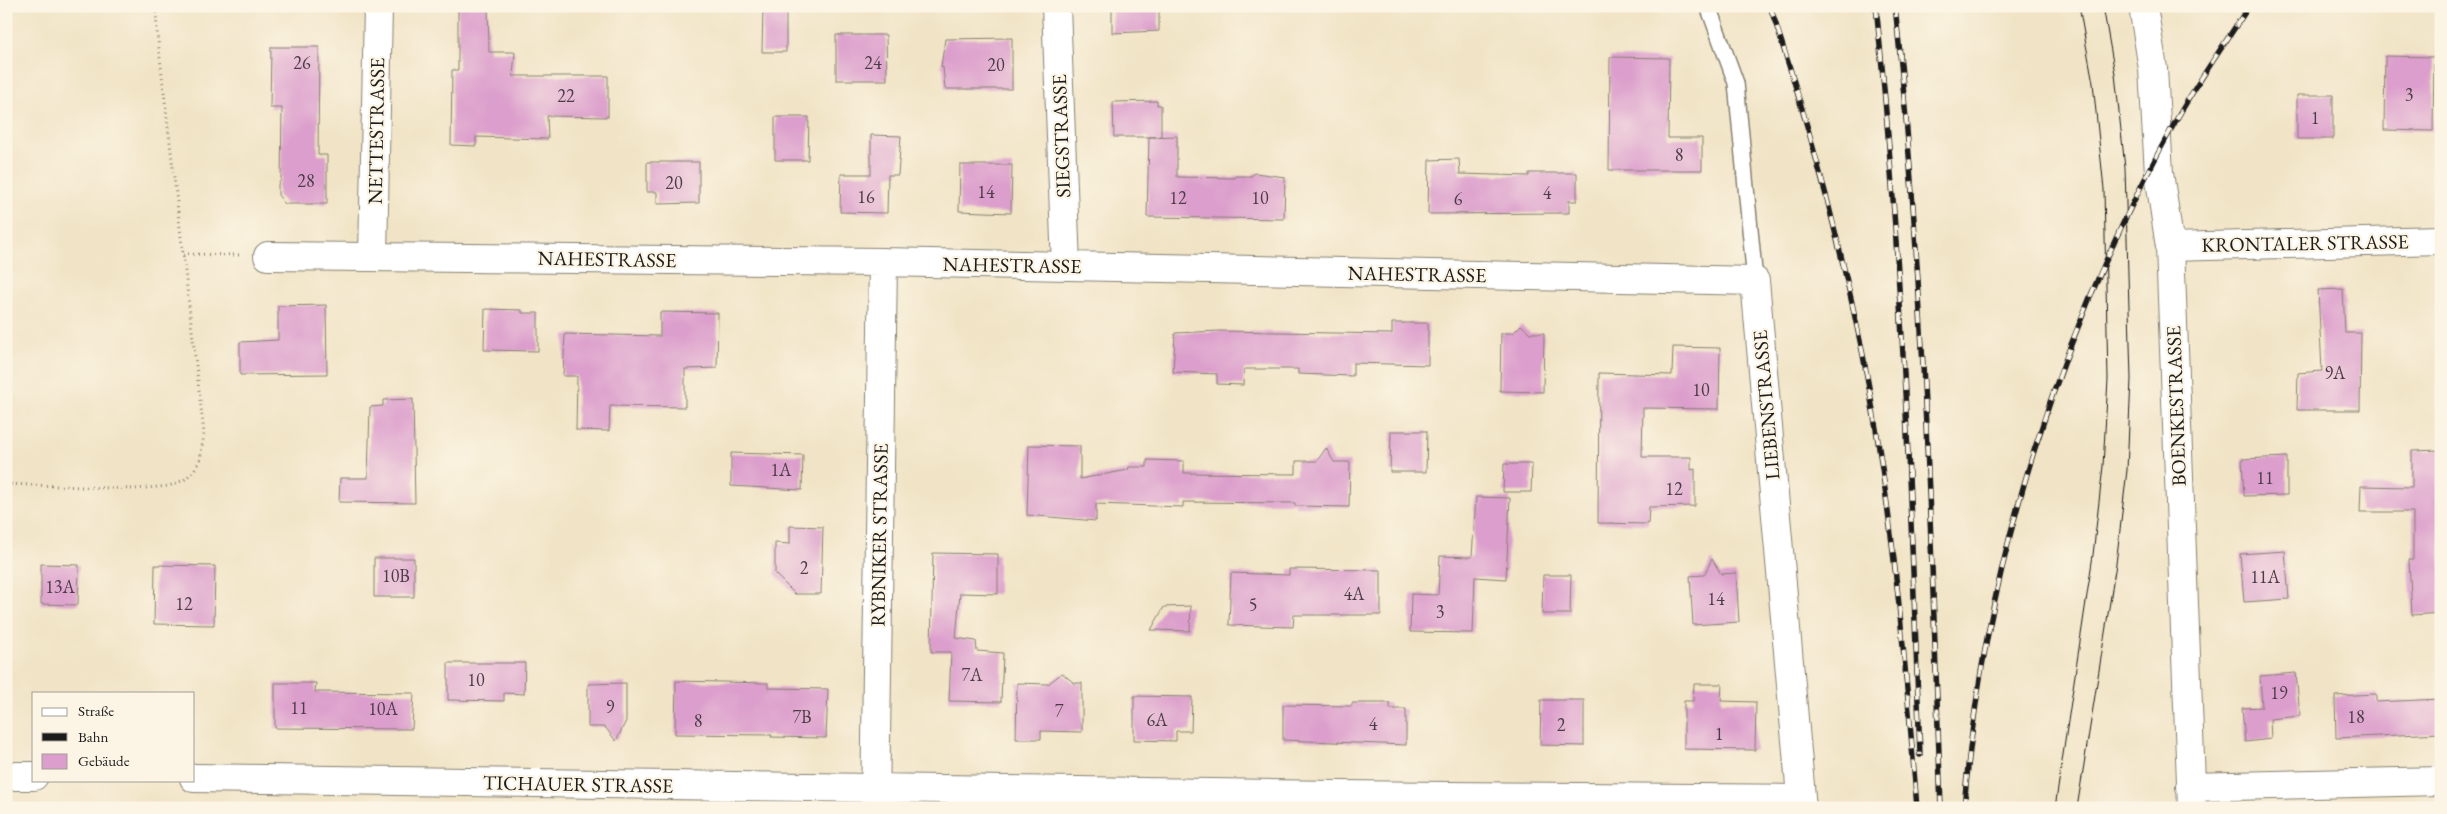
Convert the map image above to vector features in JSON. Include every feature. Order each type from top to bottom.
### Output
[{"type":"street","name":"NETTESTRASSE","points":[[373,257],[378,6]]},
{"type":"street","name":"SIEGSTRASSE","points":[[1056,6],[1066,266]]},
{"type":"street","name":"BOENKESTRASSE","points":[[2143,6],[2153,69],[2159,173],[2170,246],[2191,797]]},
{"type":"street","name":"KRONTALER STRASSE","points":[[2170,246],[2441,240]]},
{"type":"street","name":"NAHESTRASSE","points":[[268,256],[883,262],[1755,281]]},
{"type":"street","name":"RYBNIKER STRASSE","points":[[875,798],[883,262]]},
{"type":"street","name":"LIEBENSTRASSE","points":[[1755,281],[1802,804]]},
{"type":"street","points":[[6,776],[32,776]]},
{"type":"street","name":"TICHAUER STRASSE","points":[[195,778],[875,798],[1802,804]]},
{"type":"street","points":[[2191,797],[2441,781]]},
{"type":"lane","name":"LIEBENSTRASSE","points":[[1708,6],[1736,84],[1755,281]]},
{"type":"path","points":[[6,484],[135,488],[169,486],[184,480],[193,472],[200,460],[204,433],[186,295],[183,254],[157,32],[156,6]]},
{"type":"path","points":[[183,254],[268,256]]},
{"type":"building","points":[[458,6],[488,6],[489,52],[515,52],[513,76],[608,76],[608,117],[547,116],[548,139],[476,137],[476,146],[451,145],[452,70],[458,70]]},
{"type":"building","points":[[763,6],[786,6],[786,52],[762,52]]},
{"type":"building","points":[[1112,6],[1159,6],[1159,31],[1112,33]]},
{"type":"building","points":[[836,35],[886,35],[887,80],[836,80]]},
{"type":"building","points":[[1012,38],[1012,89],[945,89],[943,67],[941,67],[945,39]]},
{"type":"building","points":[[271,47],[319,47],[318,155],[327,155],[327,204],[285,204],[278,195],[278,184],[281,180],[282,108],[270,108]]},
{"type":"building","points":[[2385,56],[2434,57],[2433,131],[2384,130]]},
{"type":"building","points":[[1610,57],[1669,58],[1668,138],[1702,138],[1702,170],[1609,170]]},
{"type":"building","points":[[2297,95],[2333,95],[2333,139],[2297,139]]},
{"type":"building","points":[[1157,101],[1157,105],[1161,105],[1161,137],[1114,137],[1113,102]]},
{"type":"building","points":[[775,117],[809,117],[808,160],[775,160]]},
{"type":"building","points":[[871,135],[901,136],[898,175],[888,175],[887,213],[840,212],[841,174],[871,174]]},
{"type":"building","points":[[1177,136],[1177,177],[1235,178],[1235,176],[1251,176],[1255,173],[1285,177],[1284,219],[1147,217],[1149,137]]},
{"type":"building","points":[[1459,159],[1460,174],[1529,176],[1529,173],[1577,173],[1577,201],[1569,201],[1569,213],[1428,214],[1429,160]]},
{"type":"building","points":[[647,162],[699,162],[699,203],[657,204],[657,192],[647,192]]},
{"type":"building","points":[[960,165],[1012,165],[1011,213],[959,211]]},
{"type":"building","points":[[2343,289],[2345,333],[2361,333],[2360,410],[2297,410],[2298,373],[2322,371],[2318,290]]},
{"type":"building","points":[[326,305],[327,374],[240,375],[240,342],[278,340],[278,306]]},
{"type":"building","points":[[485,309],[522,310],[522,313],[538,313],[538,351],[484,350]]},
{"type":"building","points":[[660,312],[718,313],[717,368],[685,369],[685,407],[610,406],[609,431],[576,430],[577,376],[563,376],[565,334],[660,336]]},
{"type":"building","points":[[1392,323],[1428,323],[1428,365],[1353,363],[1353,376],[1298,374],[1298,369],[1244,369],[1243,385],[1217,384],[1217,374],[1173,372],[1175,333],[1219,331],[1392,334]]},
{"type":"building","points":[[1521,325],[1530,333],[1544,333],[1543,392],[1500,391],[1501,333],[1513,333]]},
{"type":"building","points":[[1673,347],[1720,348],[1719,409],[1643,408],[1642,457],[1691,457],[1691,470],[1695,469],[1695,506],[1649,507],[1648,524],[1598,523],[1599,373],[1672,375]]},
{"type":"building","points":[[413,399],[415,503],[339,502],[340,478],[368,478],[370,407],[383,406],[383,400]]},
{"type":"building","points":[[1391,431],[1427,431],[1426,472],[1390,472]]},
{"type":"building","points":[[1029,445],[1080,446],[1080,479],[1128,470],[1129,467],[1147,467],[1147,460],[1184,461],[1184,473],[1296,474],[1296,461],[1317,461],[1326,448],[1334,462],[1350,462],[1349,507],[1295,506],[1295,503],[1183,502],[1183,507],[1096,504],[1096,521],[1027,515]]},
{"type":"building","points":[[2441,450],[2441,613],[2412,615],[2409,560],[2413,560],[2413,512],[2360,512],[2361,486],[2412,487],[2412,451]]},
{"type":"building","points":[[731,453],[803,455],[802,490],[731,486]]},
{"type":"building","points":[[2287,457],[2287,495],[2244,496],[2242,459]]},
{"type":"building","points":[[1504,464],[1532,464],[1531,492],[1503,492]]},
{"type":"building","points":[[1476,497],[1510,498],[1506,579],[1475,577],[1473,633],[1410,632],[1411,594],[1438,595],[1440,556],[1472,557]]},
{"type":"building","points":[[790,526],[823,527],[821,594],[795,594],[775,574],[775,543],[790,544]]},
{"type":"building","points":[[2285,551],[2289,599],[2244,602],[2240,554]]},
{"type":"building","points":[[933,553],[998,554],[998,594],[960,593],[956,638],[976,641],[977,651],[1003,653],[1001,702],[949,701],[951,652],[931,652]]},
{"type":"building","points":[[374,558],[414,558],[414,597],[374,597]]},
{"type":"building","points":[[1712,559],[1721,574],[1736,573],[1739,622],[1693,625],[1690,576],[1704,575]]},
{"type":"building","points":[[41,564],[79,565],[78,605],[41,604]]},
{"type":"building","points":[[155,565],[215,566],[214,625],[154,624]]},
{"type":"building","points":[[1289,569],[1381,570],[1381,615],[1294,615],[1293,627],[1229,625],[1231,573],[1289,575]]},
{"type":"building","points":[[1543,575],[1571,575],[1570,614],[1542,614]]},
{"type":"building","points":[[1191,606],[1190,631],[1151,630],[1164,607]]},
{"type":"building","points":[[448,663],[525,663],[524,694],[504,693],[504,701],[448,700]]},
{"type":"building","points":[[1062,673],[1074,683],[1082,683],[1082,732],[1041,731],[1041,739],[1016,739],[1017,683],[1048,684]]},
{"type":"building","points":[[2296,673],[2300,716],[2270,719],[2271,739],[2245,742],[2242,708],[2262,707],[2260,676]]},
{"type":"building","points":[[676,681],[768,683],[768,688],[828,689],[826,738],[771,737],[772,735],[675,734]]},
{"type":"building","points":[[275,683],[316,683],[315,692],[414,693],[412,729],[275,728]]},
{"type":"building","points":[[626,683],[626,721],[616,741],[605,727],[588,727],[588,684]]},
{"type":"building","points":[[1694,684],[1722,684],[1721,701],[1756,702],[1755,750],[1684,749],[1684,701],[1693,701]]},
{"type":"building","points":[[2376,694],[2376,702],[2441,699],[2441,733],[2336,738],[2335,696]]},
{"type":"building","points":[[1134,696],[1192,697],[1191,731],[1176,731],[1176,741],[1134,740]]},
{"type":"building","points":[[1541,700],[1584,700],[1584,746],[1540,745]]},
{"type":"building","points":[[1352,703],[1390,703],[1390,709],[1406,709],[1406,745],[1283,740],[1283,705],[1352,706]]},
{"type":"tram line","points":[[2055,808],[2093,555],[2103,466],[2108,379],[2104,189],[2093,83],[2079,6]]},
{"type":"tram line","points":[[2077,808],[2116,564],[2127,470],[2131,379],[2125,168],[2115,74],[2103,6]]},
{"type":"railway","points":[[1770,6],[1822,179],[1863,355],[1890,524],[1908,694],[1917,808]]},
{"type":"railway","points":[[1876,6],[1893,193],[1899,286],[1909,474],[1920,755]]},
{"type":"railway","points":[[1895,6],[1905,106],[1920,306],[1930,507],[1941,808]]},
{"type":"railway","points":[[1964,808],[1974,717],[1989,627],[2009,538],[2034,450],[2064,363],[2098,279],[2136,196],[2187,101],[2249,6]]}]
